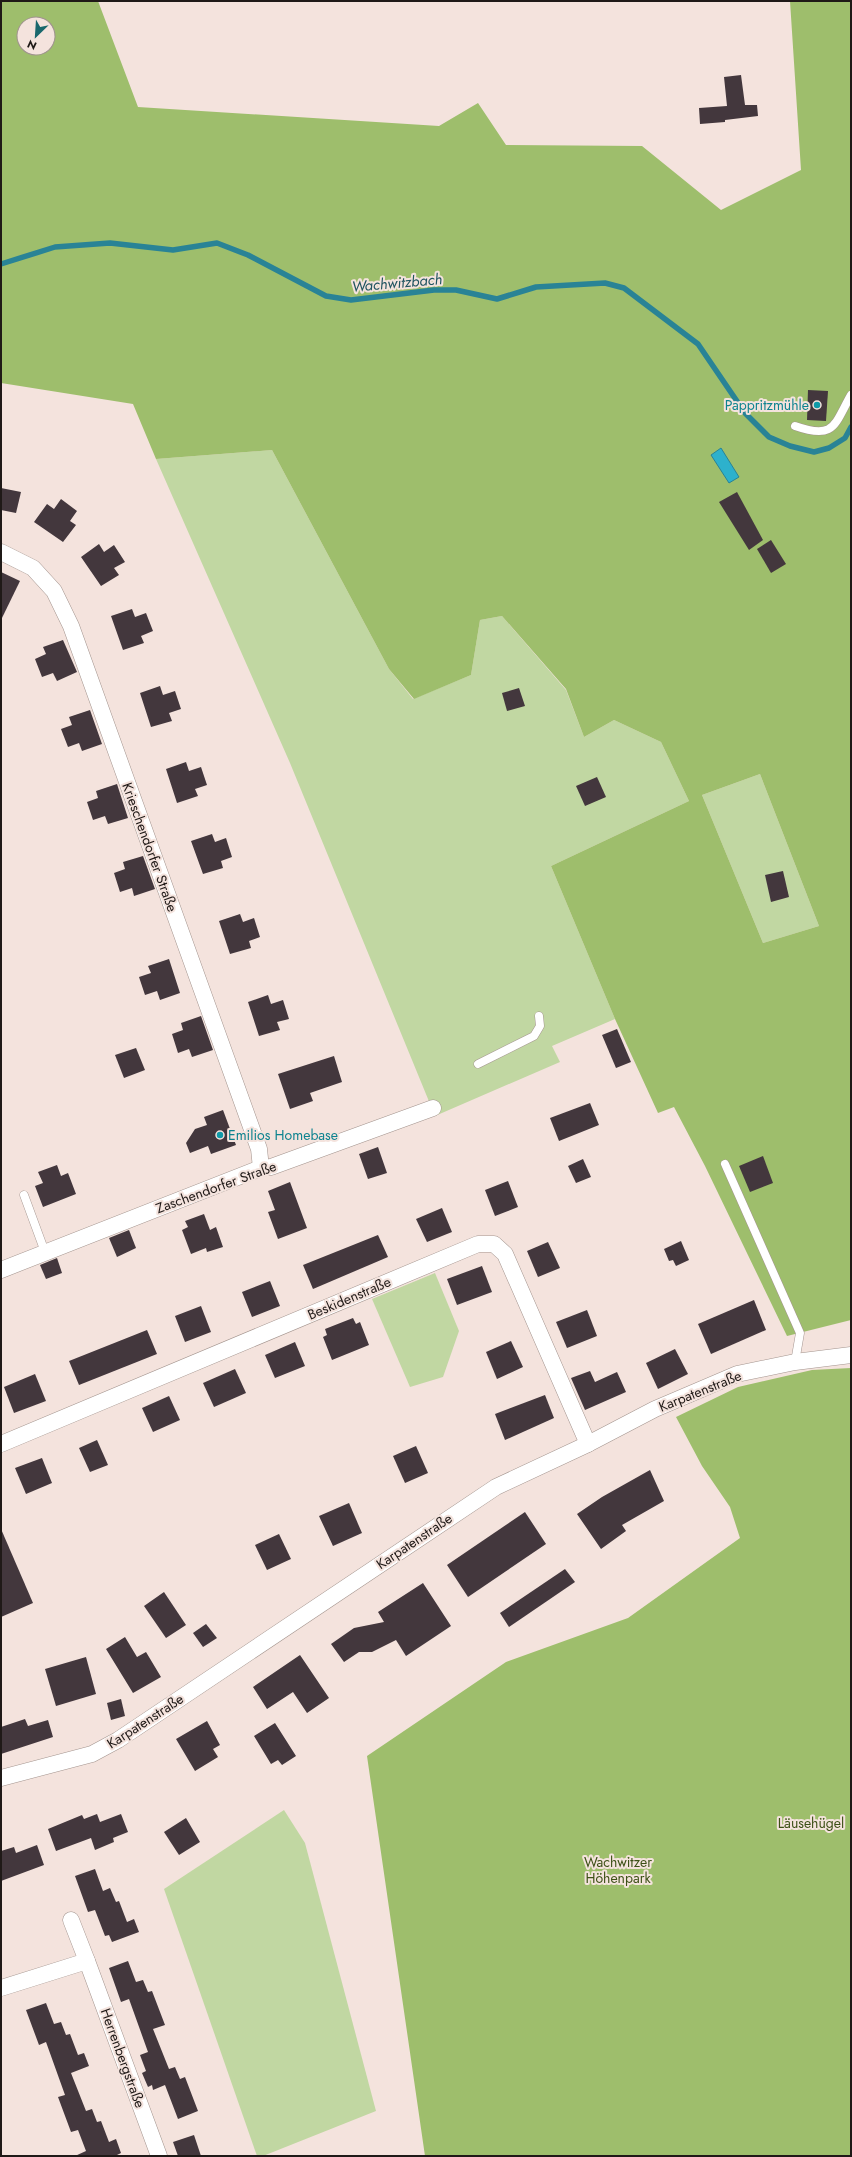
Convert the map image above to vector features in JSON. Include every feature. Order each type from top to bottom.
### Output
[{"type":"street","name":"Krieschendorfer Straße","points":[[1,552],[33,568],[54,591],[71,626],[259,1149],[261,1168]]},
{"type":"street","name":"Zaschendorfer Straße","points":[[1,1270],[261,1168],[272,1167],[433,1108]]},
{"type":"street","name":"Beskidenstraße","points":[[1,1444],[478,1244],[494,1244],[505,1254],[588,1444]]},
{"type":"street","name":"Karpatenstraße","points":[[1,1778],[92,1754],[118,1740],[496,1487],[588,1444],[655,1409],[737,1374],[795,1362],[850,1355]]},
{"type":"street","name":"Herrenbergstraße","points":[[71,1920],[159,2156]]},
{"type":"street","points":[[1,1988],[87,1961]]},
{"type":"lane","points":[[795,426],[808,431],[827,430],[839,420],[851,395]]},
{"type":"lane","points":[[478,1064],[534,1036],[540,1026],[539,1016]]},
{"type":"lane","points":[[725,1164],[800,1333],[795,1362]]},
{"type":"lane","points":[[24,1196],[46,1252]]},
{"type":"green space","points":[[1,1],[98,1],[138,107],[439,126],[478,103],[506,145],[642,146],[721,210],[801,170],[790,1],[851,1],[851,1320],[787,1336],[705,1166],[674,1107],[658,1113],[615,1019],[551,866],[689,801],[661,742],[614,720],[584,737],[566,689],[502,616],[480,620],[471,675],[414,699],[389,669],[272,450],[156,459],[133,404],[1,383]],"holes":[[[760,774],[819,926],[763,943],[702,795]]]},
{"type":"green space","points":[[272,450],[389,669],[413,699],[471,675],[480,620],[502,616],[566,690],[584,737],[614,720],[661,742],[689,801],[551,866],[615,1019],[552,1046],[560,1062],[435,1116],[290,763],[156,459]]},
{"type":"green space","points":[[760,774],[819,926],[763,943],[702,795]]},
{"type":"green space","points":[[435,1273],[459,1331],[443,1377],[410,1387],[372,1299]]},
{"type":"green space","name":"Wachwitzer Höhenpark","points":[[851,1368],[851,2156],[425,2156],[367,1756],[506,1662],[628,1618],[740,1538],[730,1507],[702,1466],[676,1417],[738,1387],[812,1370]]},
{"type":"green space","points":[[284,1810],[305,1843],[376,2111],[263,2156],[257,2156],[164,1889]]},
{"type":"water","points":[[721,448],[739,477],[729,483],[711,455]]},
{"type":"building","points":[[741,75],[745,105],[757,105],[758,116],[725,120],[725,122],[700,124],[699,108],[727,106],[724,77]]},
{"type":"building","name":"Pappritzmühle","points":[[808,390],[828,391],[826,421],[807,420]]},
{"type":"building","points":[[1,488],[21,492],[16,513],[1,510]]},
{"type":"building","points":[[737,492],[763,540],[749,550],[719,502]]},
{"type":"building","points":[[61,499],[77,511],[70,521],[76,525],[63,542],[34,522],[47,504],[54,509]]},
{"type":"building","points":[[771,540],[786,564],[771,573],[757,549]]},
{"type":"building","points":[[99,544],[104,552],[114,545],[125,562],[114,568],[119,575],[101,586],[81,557]]},
{"type":"building","points":[[1,572],[20,581],[1,620]]},
{"type":"building","points":[[132,609],[135,617],[146,613],[153,631],[141,636],[144,643],[123,650],[111,616]]},
{"type":"building","points":[[63,640],[77,672],[57,681],[53,673],[42,677],[35,659],[46,654],[43,647]]},
{"type":"building","points":[[160,686],[163,695],[175,691],[181,709],[169,713],[172,721],[151,727],[140,693]]},
{"type":"building","points":[[519,688],[525,706],[507,711],[502,693]]},
{"type":"building","points":[[90,710],[102,744],[82,751],[79,743],[68,747],[61,729],[72,725],[69,717]]},
{"type":"building","points":[[186,762],[189,771],[201,767],[207,785],[195,789],[198,796],[177,803],[166,769]]},
{"type":"building","points":[[597,777],[606,797],[585,806],[576,786]]},
{"type":"building","points":[[117,784],[128,818],[108,824],[105,816],[93,820],[87,802],[98,798],[96,791]]},
{"type":"building","points":[[212,834],[215,842],[226,838],[232,857],[221,861],[223,868],[203,874],[191,841]]},
{"type":"building","points":[[143,856],[155,889],[134,896],[132,888],[120,892],[114,873],[125,869],[123,862]]},
{"type":"building","points":[[783,871],[789,897],[771,902],[765,875]]},
{"type":"building","points":[[240,914],[243,922],[254,918],[260,937],[249,941],[251,948],[230,954],[219,921]]},
{"type":"building","points":[[169,959],[180,993],[160,1000],[157,991],[145,995],[139,977],[151,973],[148,966]]},
{"type":"building","points":[[268,995],[271,1004],[283,1000],[289,1019],[277,1022],[280,1030],[259,1036],[248,1002]]},
{"type":"building","points":[[201,1016],[213,1050],[192,1057],[189,1049],[178,1053],[172,1034],[183,1030],[181,1023]]},
{"type":"building","points":[[617,1029],[631,1062],[616,1068],[602,1035]]},
{"type":"building","points":[[136,1048],[145,1070],[124,1078],[115,1055]]},
{"type":"building","points":[[334,1056],[342,1082],[310,1093],[313,1101],[290,1109],[278,1074]]},
{"type":"building","points":[[590,1103],[599,1125],[559,1141],[550,1118]]},
{"type":"building","points":[[223,1110],[236,1145],[211,1154],[208,1146],[190,1153],[186,1143],[195,1129],[207,1125],[204,1117]]},
{"type":"building","points":[[378,1147],[387,1173],[368,1179],[359,1154]]},
{"type":"building","points":[[763,1156],[773,1183],[750,1192],[739,1166]]},
{"type":"building","points":[[583,1159],[591,1177],[576,1183],[568,1166]]},
{"type":"building","points":[[57,1165],[61,1176],[68,1173],[76,1194],[43,1207],[35,1186],[43,1183],[38,1172]]},
{"type":"building","points":[[508,1181],[518,1207],[495,1216],[485,1190]]},
{"type":"building","points":[[290,1182],[307,1228],[278,1239],[268,1212],[275,1210],[268,1191]]},
{"type":"building","points":[[442,1208],[452,1232],[427,1242],[416,1219]]},
{"type":"building","points":[[204,1214],[210,1230],[216,1227],[223,1247],[207,1252],[206,1248],[191,1254],[182,1230],[188,1227],[185,1221]]},
{"type":"building","points":[[129,1230],[136,1248],[117,1257],[109,1238]]},
{"type":"building","points":[[378,1235],[388,1257],[313,1289],[303,1265]]},
{"type":"building","points":[[681,1241],[689,1260],[676,1266],[673,1260],[669,1261],[664,1249]]},
{"type":"building","points":[[548,1242],[560,1268],[538,1277],[527,1251]]},
{"type":"building","points":[[57,1258],[62,1273],[46,1279],[40,1265]]},
{"type":"building","points":[[482,1266],[492,1292],[457,1305],[447,1279]]},
{"type":"building","points":[[270,1281],[280,1306],[252,1317],[242,1292]]},
{"type":"building","points":[[754,1300],[766,1330],[711,1354],[698,1324]]},
{"type":"building","points":[[201,1306],[211,1332],[185,1342],[175,1316]]},
{"type":"building","points":[[587,1310],[597,1336],[567,1348],[556,1322]]},
{"type":"building","points":[[353,1318],[356,1324],[360,1322],[369,1345],[332,1360],[323,1337],[327,1335],[325,1329]]},
{"type":"building","points":[[147,1330],[157,1354],[79,1385],[69,1361]]},
{"type":"building","points":[[511,1341],[523,1367],[497,1379],[486,1352]]},
{"type":"building","points":[[295,1342],[305,1366],[275,1378],[265,1355]]},
{"type":"building","points":[[675,1349],[688,1374],[658,1389],[646,1363]]},
{"type":"building","points":[[235,1369],[246,1393],[214,1407],[203,1383]]},
{"type":"building","points":[[590,1371],[595,1382],[617,1372],[626,1392],[585,1410],[571,1378]]},
{"type":"building","points":[[35,1374],[46,1401],[14,1413],[4,1387]]},
{"type":"building","points":[[545,1395],[554,1418],[505,1440],[495,1414]]},
{"type":"building","points":[[169,1396],[180,1420],[153,1432],[142,1408]]},
{"type":"building","points":[[97,1440],[108,1465],[90,1472],[79,1448]]},
{"type":"building","points":[[416,1446],[428,1473],[405,1483],[393,1456]]},
{"type":"building","points":[[42,1458],[52,1483],[26,1494],[15,1468]]},
{"type":"building","points":[[650,1470],[664,1501],[622,1525],[626,1531],[601,1549],[577,1514],[602,1497]]},
{"type":"building","points":[[349,1503],[362,1533],[333,1546],[319,1516]]},
{"type":"building","points":[[525,1512],[546,1544],[468,1597],[447,1565]]},
{"type":"building","points":[[1,1529],[33,1603],[1,1617]]},
{"type":"building","points":[[279,1534],[291,1559],[267,1570],[255,1545]]},
{"type":"building","points":[[565,1569],[575,1582],[509,1627],[500,1613]]},
{"type":"building","points":[[423,1583],[451,1626],[406,1656],[396,1640],[372,1652],[359,1652],[344,1662],[331,1644],[354,1628],[384,1622],[378,1612]]},
{"type":"building","points":[[164,1592],[186,1625],[166,1638],[144,1606]]},
{"type":"building","points":[[206,1624],[217,1638],[203,1647],[193,1633]]},
{"type":"building","points":[[125,1637],[137,1657],[146,1652],[161,1677],[133,1693],[106,1649]]},
{"type":"building","points":[[300,1655],[329,1698],[307,1713],[293,1692],[267,1709],[253,1687]]},
{"type":"building","points":[[86,1657],[96,1694],[56,1706],[45,1669]]},
{"type":"building","points":[[121,1699],[125,1716],[111,1720],[107,1703]]},
{"type":"building","points":[[25,1719],[28,1726],[48,1720],[53,1737],[1,1754],[1,1727]]},
{"type":"building","points":[[207,1721],[220,1745],[213,1749],[218,1757],[195,1771],[176,1739]]},
{"type":"building","points":[[275,1723],[296,1756],[282,1765],[278,1760],[271,1764],[254,1736]]},
{"type":"building","points":[[97,1814],[100,1822],[121,1814],[128,1832],[113,1838],[114,1842],[95,1850],[91,1838],[56,1851],[48,1829],[82,1815],[84,1819]]},
{"type":"building","points":[[186,1818],[200,1842],[179,1855],[164,1832]]},
{"type":"building","points":[[37,1845],[44,1865],[1,1881],[1,1851],[14,1847],[16,1853]]},
{"type":"building","points":[[95,1869],[103,1891],[110,1888],[116,1902],[119,1901],[127,1922],[134,1919],[139,1932],[112,1942],[109,1935],[105,1936],[95,1910],[88,1912],[75,1876]]},
{"type":"building","points":[[128,1961],[136,1982],[143,1980],[148,1992],[152,1991],[165,2025],[153,2029],[169,2069],[175,2067],[180,2079],[185,2077],[198,2111],[178,2119],[165,2085],[153,2090],[152,2085],[148,2087],[142,2073],[146,2071],[140,2055],[148,2052],[129,1999],[121,2002],[109,1968]]},
{"type":"building","points":[[46,2003],[54,2024],[61,2022],[66,2035],[70,2034],[78,2055],[84,2053],[89,2066],[71,2073],[86,2111],[92,2109],[97,2122],[101,2121],[109,2142],[116,2139],[121,2153],[115,2156],[75,2156],[86,2151],[78,2130],[71,2132],[58,2097],[65,2095],[46,2042],[39,2045],[26,2010]]},
{"type":"building","points":[[194,2135],[201,2156],[178,2156],[173,2142]]},
{"type":"waterway","name":"Wachwitzbach","points":[[1,264],[55,247],[110,243],[173,250],[217,243],[248,255],[326,296],[351,300],[434,290],[456,290],[497,299],[536,287],[605,283],[624,288],[698,344],[745,413],[769,437],[790,446],[814,452],[829,448],[845,438],[851,427]]},
{"type":"place","name":"Pappritzmühle","points":[[817,405]]},
{"type":"place","name":"Emilios Homebase","points":[[220,1135]]},
{"type":"park label","name":"Läusehügel","points":[[811,1823]]}]
